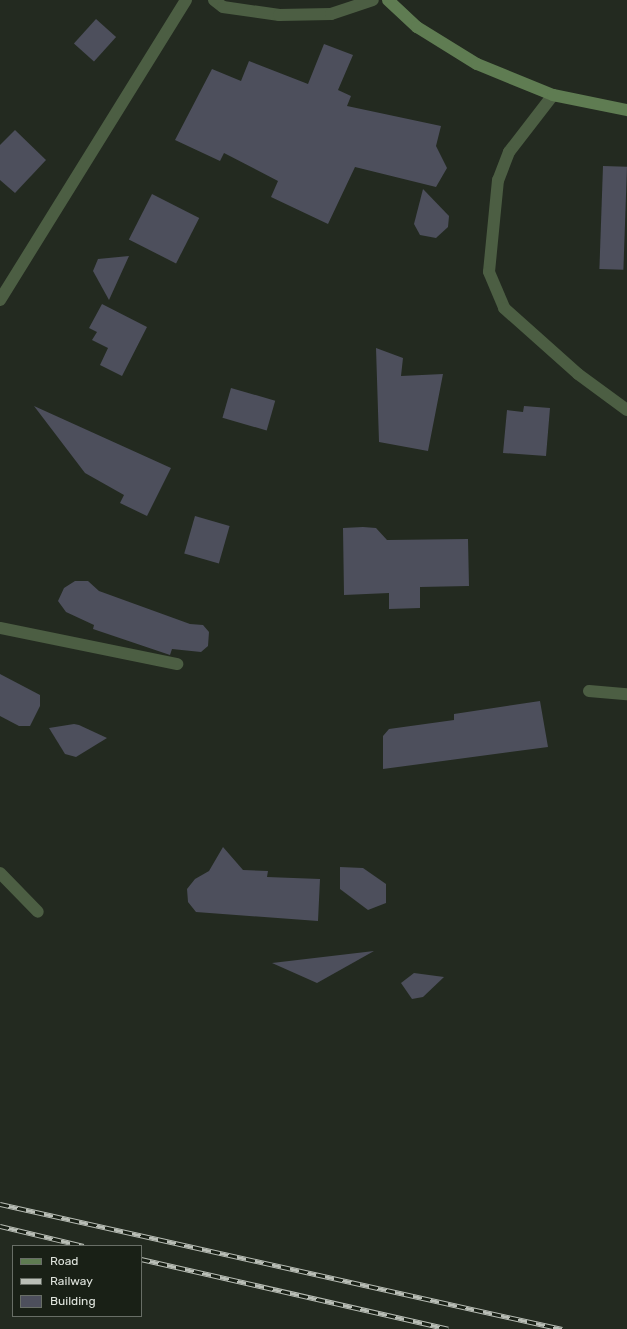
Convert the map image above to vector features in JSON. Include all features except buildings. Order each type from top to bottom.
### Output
[{"type":"street","points":[[0,300],[186,0]]},
{"type":"street","points":[[214,0],[224,7],[279,15],[331,14],[374,0]]},
{"type":"street","points":[[388,0],[417,27],[477,64],[553,96],[627,110]]},
{"type":"street","points":[[553,96],[509,152],[498,180],[489,272],[504,308],[578,374],[627,410]]},
{"type":"street","points":[[0,628],[177,664]]},
{"type":"street","points":[[589,691],[627,694]]},
{"type":"street","points":[[0,873],[38,912]]},
{"type":"railway","points":[[0,1204],[562,1329]]},
{"type":"railway","points":[[0,1226],[80,1245]]},
{"type":"railway","points":[[142,1259],[448,1329]]}]
